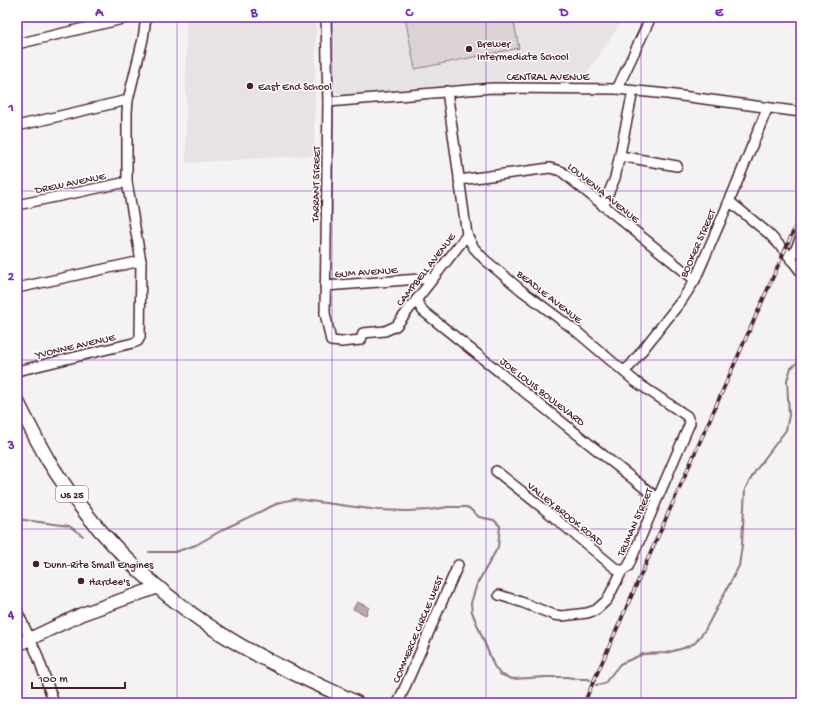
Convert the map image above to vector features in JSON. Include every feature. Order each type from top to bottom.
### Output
[{"type":"highway","name":"US 25","points":[[17,401],[48,459],[88,516],[120,551],[158,587],[203,622],[234,642],[357,703]]},
{"type":"main road","points":[[17,645],[82,614],[158,587]]},
{"type":"street","points":[[17,44],[131,17]]},
{"type":"street","points":[[17,288],[141,261],[127,182],[128,100],[143,39],[146,17]]},
{"type":"street","name":"TARRANT STREET","points":[[326,17],[328,102],[325,313],[331,341],[341,342]]},
{"type":"street","points":[[617,89],[651,17]]},
{"type":"street","name":"CENTRAL AVENUE","points":[[328,102],[492,88],[617,89],[767,109],[801,112]]},
{"type":"street","points":[[603,206],[614,182],[634,91]]},
{"type":"street","name":"CAMPBELL AVENUE","points":[[341,342],[361,340],[363,333],[386,331],[399,323],[467,235],[447,92]]},
{"type":"street","points":[[17,126],[128,100]]},
{"type":"street","name":"BOOKER STREET","points":[[623,371],[630,366],[682,300],[694,280],[767,109]]},
{"type":"street","points":[[620,156],[677,166]]},
{"type":"street","name":"LOUVENIA AVENUE","points":[[459,180],[550,168],[561,171],[694,280]]},
{"type":"street","name":"DREW AVENUE","points":[[17,205],[127,182]]},
{"type":"street","points":[[729,201],[768,233],[786,251],[801,272]]},
{"type":"street","name":"BEADLE AVENUE","points":[[467,235],[474,248],[484,259],[521,290],[576,331],[623,371]]},
{"type":"street","points":[[791,260],[801,236]]},
{"type":"street","name":"YVONNE AVENUE","points":[[17,371],[133,344],[138,341],[141,334],[141,261]]},
{"type":"street","name":"GUM AVENUE","points":[[325,286],[433,278]]},
{"type":"street","name":"JOE LOUIS BOULEVARD","points":[[416,300],[423,311],[657,498]]},
{"type":"street","name":"TRUMAN STREET","points":[[500,596],[521,602],[554,615],[562,616],[587,613],[596,610],[607,600],[622,571],[628,567],[657,498],[690,426],[690,420],[687,416],[636,382],[623,371]]},
{"type":"street","name":"VALLEY BROOK ROAD","points":[[496,471],[615,568],[622,571]]},
{"type":"street","name":"COMMERCE CIRCLE WEST","points":[[398,703],[458,565]]},
{"type":"street","points":[[17,611],[31,639],[54,703]]},
{"type":"shaded area","name":"East End School","points":[[186,17],[316,17],[314,155],[186,163]]},
{"type":"shaded area","name":"Brewer Intermediate School","points":[[333,17],[625,17],[582,80],[485,81],[346,95],[336,92]]},
{"type":"shaded area","points":[[405,17],[513,17],[519,48],[415,69]]},
{"type":"shaded area","points":[[357,602],[369,607],[366,615],[353,609]]},
{"type":"waterway","points":[[596,685],[604,684],[620,664],[643,654],[666,653],[684,648],[695,643],[705,630],[739,566],[742,545],[745,489],[756,470],[786,430],[789,415],[787,380],[791,368],[801,360]]},
{"type":"waterway","points":[[149,552],[175,552],[196,545],[226,528],[272,506],[281,502],[295,499],[378,510],[406,511],[466,507],[479,517],[494,520],[500,526],[498,547],[477,584],[471,603],[472,612],[494,666],[500,674],[512,679],[567,677],[590,680]]},
{"type":"waterway","points":[[17,519],[69,526],[83,536]]},
{"type":"railway","points":[[584,703],[801,214]]},
{"type":"place","name":"Brewer Intermediate School","points":[[469,49]]},
{"type":"place","name":"East End School","points":[[250,86]]},
{"type":"place","name":"Dunn-Rite Small Engines","points":[[36,564]]},
{"type":"place","name":"Hardee's","points":[[81,581]]}]
